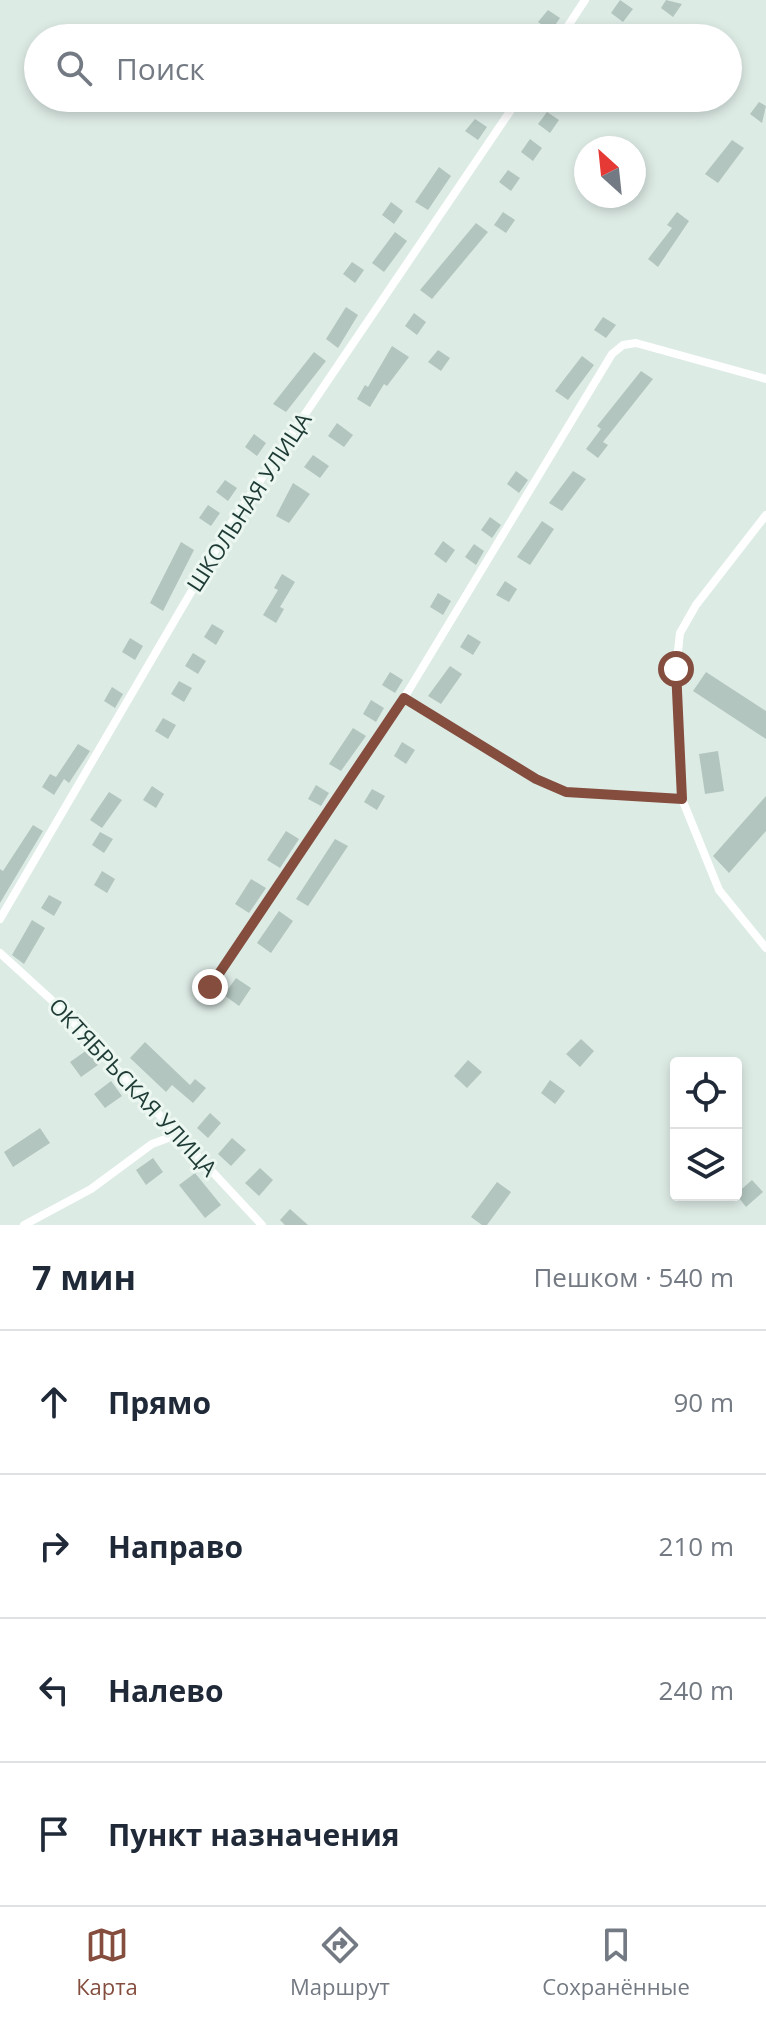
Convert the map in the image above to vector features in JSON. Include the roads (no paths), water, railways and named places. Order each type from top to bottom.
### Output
[{"type":"street","points":[[569,24],[585,0]]},
{"type":"street","name":"ШКОЛЬНАЯ УЛИЦА","points":[[0,919],[232,522],[510,112]]},
{"type":"street","points":[[210,987],[404,698],[612,354],[623,345],[636,343],[766,379]]},
{"type":"street","points":[[766,515],[696,605],[680,633],[676,669],[682,799],[719,890],[766,948]]},
{"type":"street","points":[[404,698],[536,779],[566,792],[682,799]]},
{"type":"street","name":"ОКТЯБРЬСКАЯ УЛИЦА","points":[[0,953],[57,1005],[262,1225]]},
{"type":"street","points":[[24,1225],[91,1189],[152,1144],[179,1134]]}]
